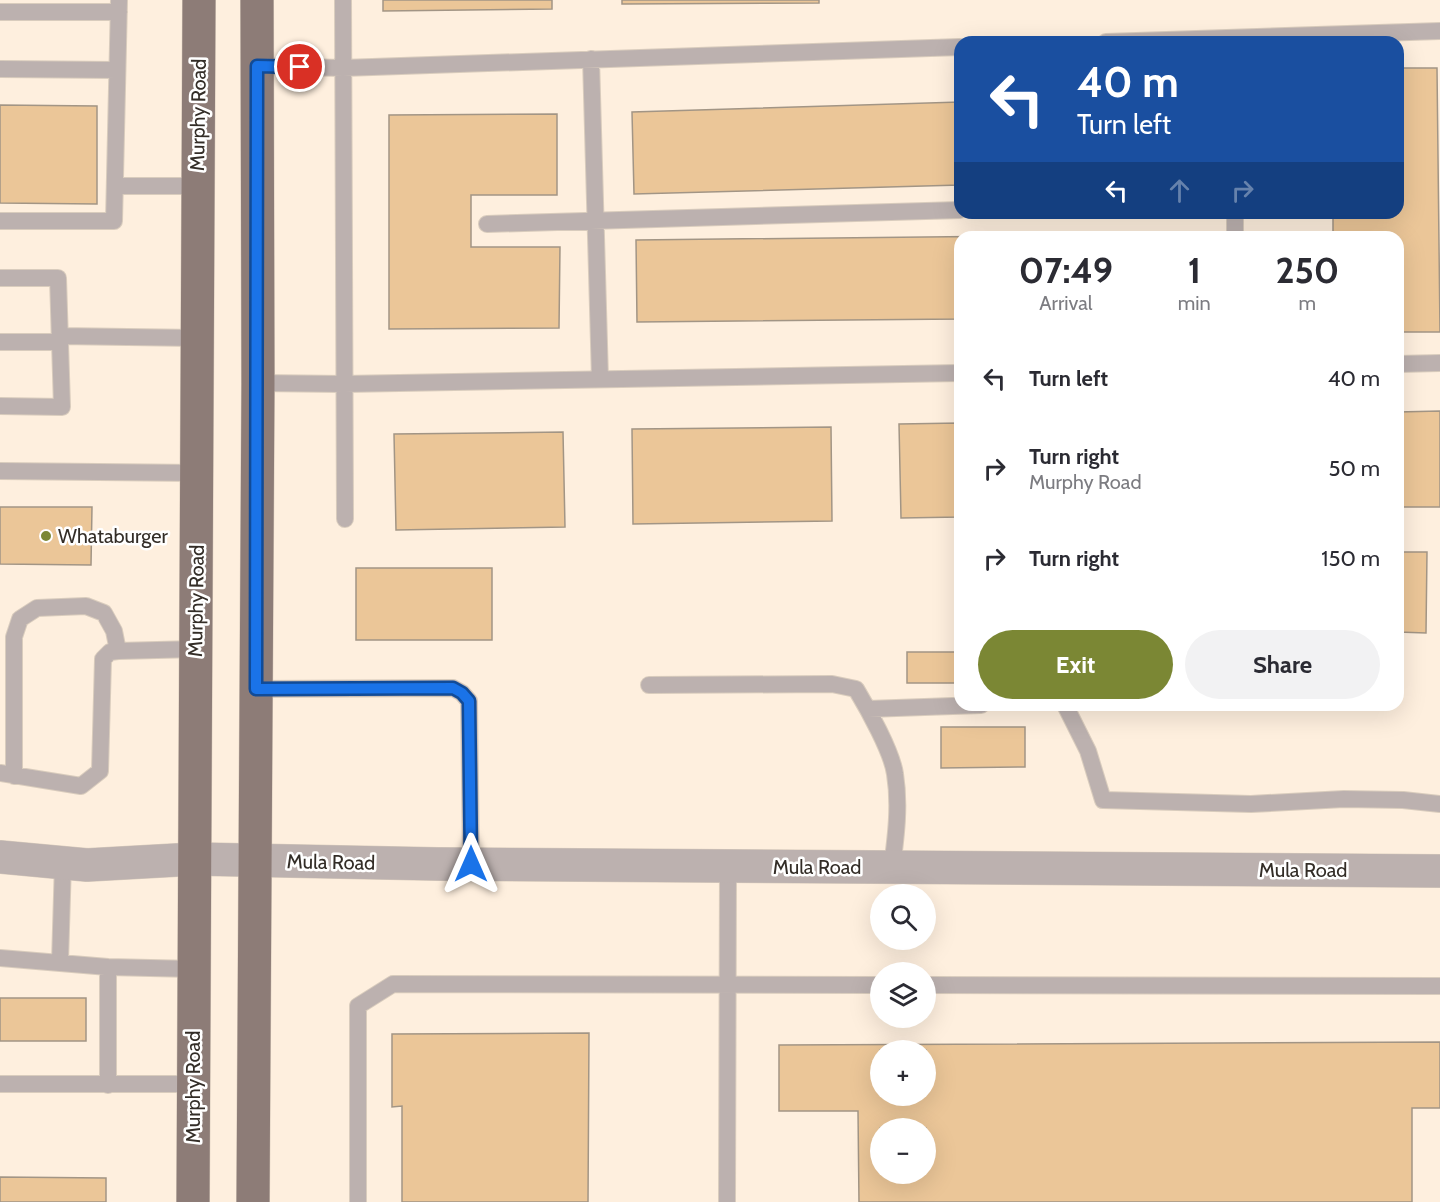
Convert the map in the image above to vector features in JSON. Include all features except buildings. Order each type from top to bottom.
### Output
[{"type":"main road","name":"Murphy Road","points":[[192,1202],[199,0]]},
{"type":"main road","points":[[253,1202],[258,383],[257,0]]},
{"type":"street","name":"Mula Road","points":[[0,857],[87,865],[195,859],[471,864],[1440,871]]},
{"type":"lane","points":[[343,0],[345,519]]},
{"type":"lane","points":[[0,12],[119,6],[114,221],[0,221]]},
{"type":"lane","points":[[1323,36],[1440,31]]},
{"type":"lane","points":[[257,66],[343,68],[954,47]]},
{"type":"lane","points":[[591,59],[600,379]]},
{"type":"lane","points":[[0,69],[117,70]]},
{"type":"lane","points":[[115,186],[197,186]]},
{"type":"lane","points":[[487,224],[954,210]]},
{"type":"lane","points":[[0,278],[58,278],[62,407],[0,406]]},
{"type":"lane","points":[[0,342],[196,338]]},
{"type":"lane","points":[[1404,364],[1440,363]]},
{"type":"lane","points":[[258,383],[344,384],[954,372]]},
{"type":"lane","points":[[0,471],[197,473]]},
{"type":"lane","points":[[118,651],[114,631],[104,613],[86,606],[37,608],[20,619],[14,637],[7,775],[81,786],[100,771],[103,659],[110,652],[118,651],[196,649]]},
{"type":"lane","points":[[649,685],[832,684],[856,689],[868,709],[895,772],[899,819],[892,867]]},
{"type":"lane","points":[[256,689],[453,688],[462,693],[469,701],[471,864]]},
{"type":"lane","points":[[868,709],[954,706]]},
{"type":"lane","points":[[1068,711],[1088,751],[1103,800],[1251,804],[1368,799],[1440,804]]},
{"type":"lane","points":[[60,962],[63,862]]},
{"type":"lane","points":[[727,1202],[728,866]]},
{"type":"lane","points":[[0,958],[108,967],[193,969]]},
{"type":"lane","points":[[108,967],[108,1085]]},
{"type":"lane","points":[[358,1202],[358,1006],[393,984],[870,985]]},
{"type":"lane","points":[[936,985],[1440,986]]},
{"type":"lane","points":[[0,1084],[193,1084]]},
{"type":"place","name":"Whataburger","points":[[46,536]]},
{"type":"route","points":[[300,67],[257,66],[256,689],[403,687],[453,688],[462,693],[469,701],[471,864]]}]
